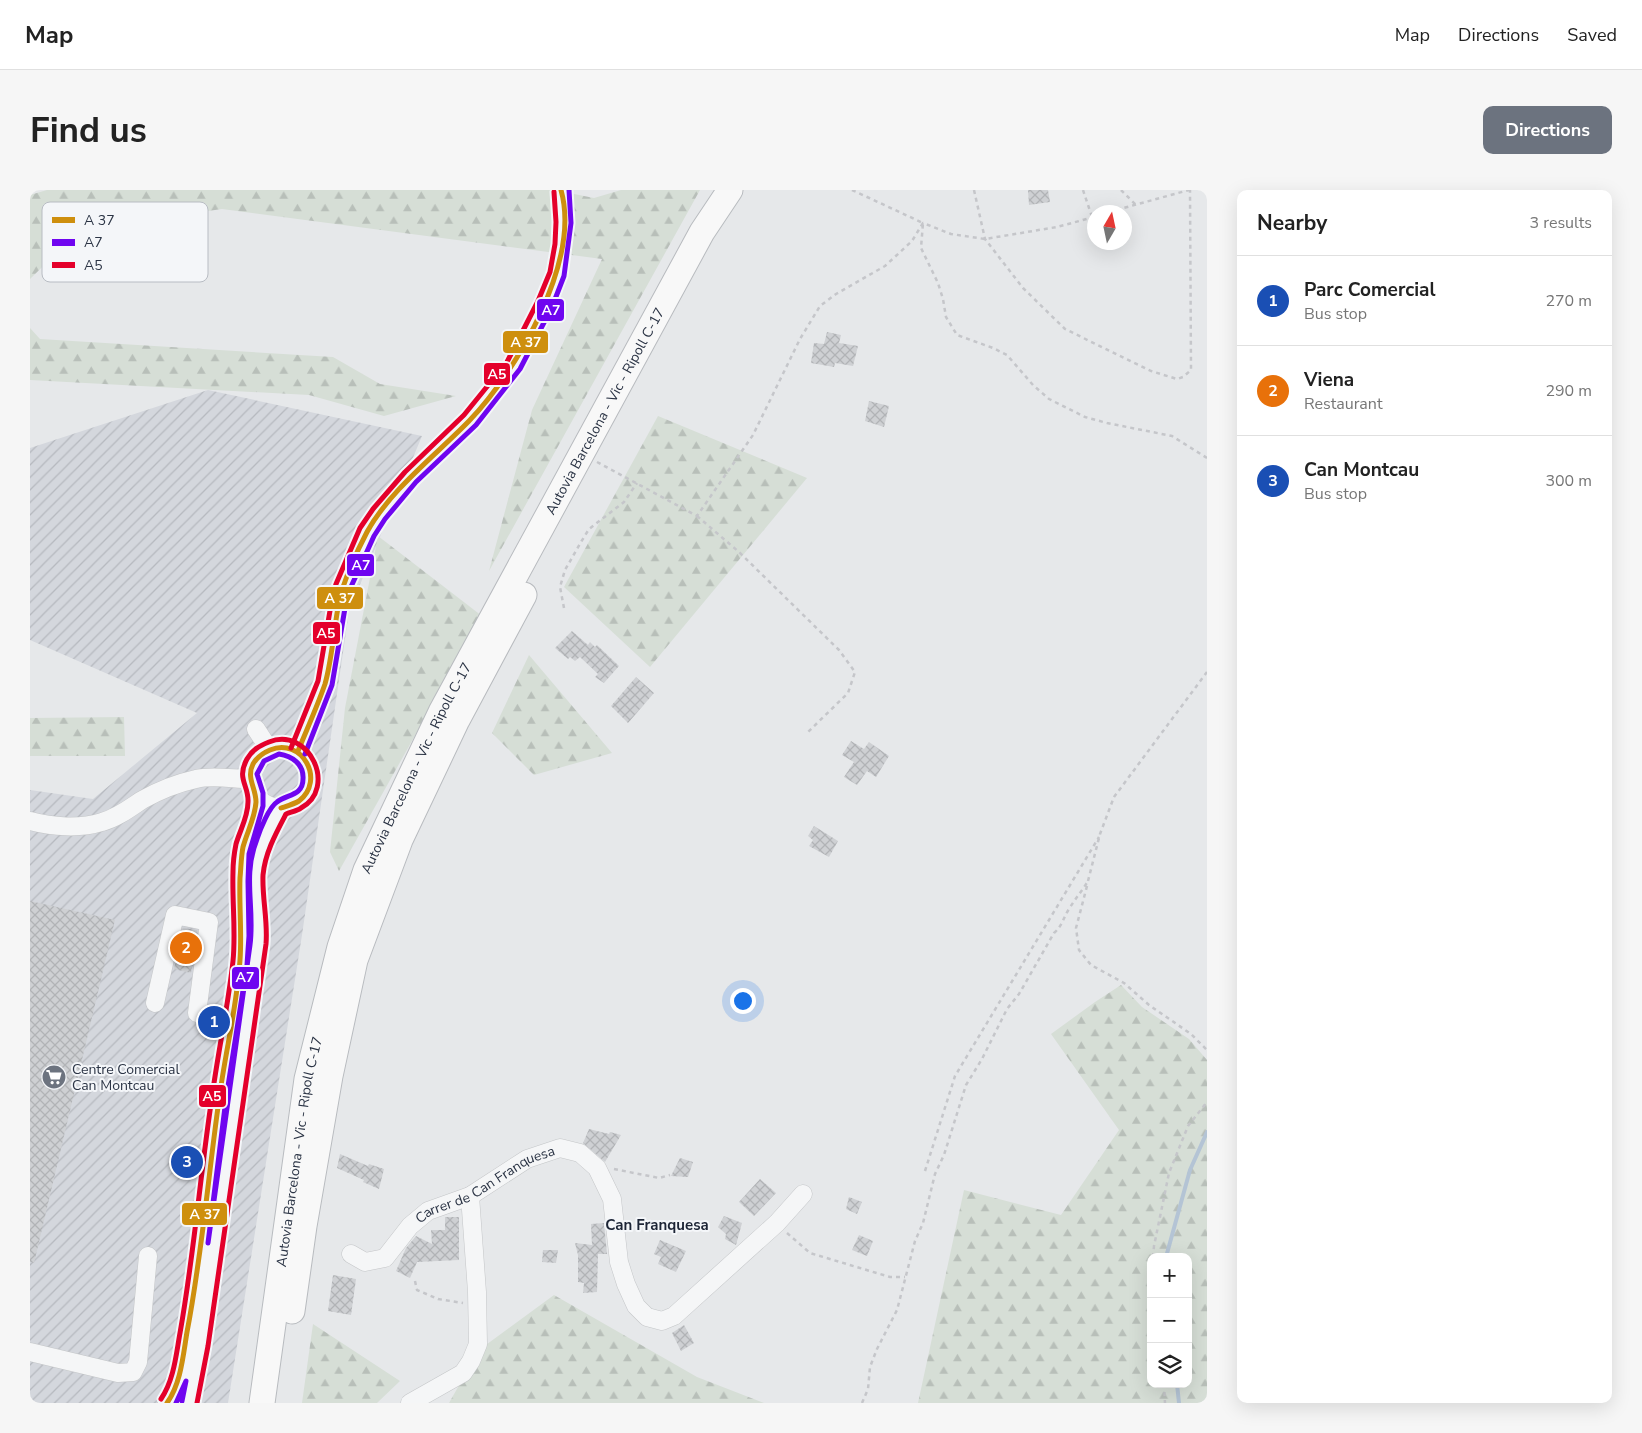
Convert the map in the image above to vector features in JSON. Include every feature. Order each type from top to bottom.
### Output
[{"type":"highway","points":[[702,232],[706,207],[718,190]]},
{"type":"highway","name":"Autovia Barcelona - Vic - Ripoll C-17","points":[[262,1403],[306,1079],[340,947],[366,870],[441,712],[702,232],[730,190]]},
{"type":"highway","name":"Autovia Barcelona - Vic - Ripoll C-17","points":[[279,1403],[304,1226],[330,1076],[355,960],[400,840],[457,720],[596,461],[699,270],[749,190]]},
{"type":"street","points":[[298,751],[325,683],[343,586],[367,532],[379,514],[411,476],[470,420],[513,366],[545,304],[557,274],[562,246],[564,222],[561,190]]},
{"type":"street","points":[[256,728],[269,749]]},
{"type":"street","points":[[278,746],[298,751],[310,766],[312,776],[306,795],[299,802],[281,808],[271,807],[263,803],[256,796],[250,779],[251,767],[258,756],[278,746]]},
{"type":"street","points":[[34,823],[75,827],[102,822],[144,799],[198,778],[250,779]]},
{"type":"street","points":[[167,1403],[179,1378],[196,1285],[219,1098],[242,946],[240,892],[242,852],[254,817],[256,796]]},
{"type":"street","points":[[189,1403],[201,1345],[257,951],[259,931],[256,872],[265,836],[281,808]]},
{"type":"street","points":[[155,1003],[174,915],[209,922],[197,1013]]},
{"type":"street","name":"Carrer de Can Franquesa","points":[[351,1254],[365,1262],[385,1258],[410,1226],[428,1211],[470,1196],[526,1159],[560,1148],[580,1153],[597,1168],[612,1199],[619,1262],[626,1284],[636,1306],[647,1317],[662,1321],[674,1316],[777,1223],[803,1194]]},
{"type":"street","points":[[410,1403],[463,1373],[471,1361],[478,1344],[470,1196]]},
{"type":"street","points":[[30,1352],[118,1373],[133,1372],[138,1362],[148,1256]]},
{"type":"path","points":[[852,190],[951,234],[985,239],[1057,227],[1087,219]]},
{"type":"path","points":[[974,190],[985,239],[1023,288],[1065,329],[1151,371],[1177,379],[1183,377],[1191,370],[1190,190],[1132,206]]},
{"type":"path","points":[[1083,190],[1089,205]]},
{"type":"path","points":[[1120,190],[1136,205]]},
{"type":"path","points":[[923,223],[921,248],[938,283],[946,317],[958,335],[1006,355],[1033,385],[1049,399],[1066,408],[1085,417],[1107,423],[1172,436],[1207,458]]},
{"type":"path","points":[[696,516],[753,435],[800,339],[820,306],[836,294],[885,266],[912,241],[923,223]]},
{"type":"path","points":[[596,461],[696,516],[739,552],[839,650],[855,672],[848,693],[807,734]]},
{"type":"path","points":[[564,608],[560,587],[565,570],[581,542],[589,529],[624,502],[637,483]]},
{"type":"path","points":[[1207,672],[1114,797],[1100,834],[1076,928],[1079,950],[1091,965],[1124,982],[1149,1005],[1191,1034],[1207,1050]]},
{"type":"path","points":[[925,1171],[955,1076],[1100,834]]},
{"type":"path","points":[[862,1403],[868,1389],[870,1367],[897,1310],[914,1241],[923,1223],[935,1174],[944,1155],[966,1085],[982,1059],[1007,1009],[1019,994],[1054,933],[1062,926],[1068,910],[1088,881]]},
{"type":"path","points":[[1153,1253],[1169,1174],[1188,1126],[1207,1102]]},
{"type":"path","points":[[597,1168],[613,1169],[659,1178],[670,1175]]},
{"type":"path","points":[[777,1223],[810,1253],[890,1277],[906,1276]]},
{"type":"path","points":[[415,1281],[417,1290],[438,1299],[462,1303],[477,1301]]},
{"type":"path","points":[[1164,1388],[1165,1403]]},
{"type":"shaded area","points":[[208,390],[422,436],[349,611],[302,935],[228,1403],[30,1403],[30,790],[93,799],[197,713],[30,640],[30,448]]},
{"type":"green space","points":[[47,190],[554,190],[594,198],[621,190],[700,190],[489,571],[532,410],[602,259],[222,209],[208,211],[208,202],[42,202],[42,267],[30,279],[30,195]]},
{"type":"green space","points":[[30,328],[40,339],[333,357],[380,384],[456,396],[384,416],[309,395],[30,380]]},
{"type":"green space","points":[[658,416],[807,478],[650,667],[564,587]]},
{"type":"green space","points":[[378,536],[482,616],[339,871],[330,852],[345,708]]},
{"type":"green space","points":[[529,655],[612,753],[534,775],[492,733]]},
{"type":"green space","points":[[124,717],[125,756],[30,756],[30,718]]},
{"type":"green space","points":[[1121,985],[1142,1007],[1189,1039],[1207,1060],[1207,1403],[918,1403],[964,1190],[1061,1215],[1119,1130],[1051,1034]]},
{"type":"green space","points":[[554,1295],[697,1377],[764,1403],[449,1403],[479,1350]]},
{"type":"green space","points":[[313,1324],[400,1381],[377,1403],[302,1403]]},
{"type":"building","points":[[1028,190],[1048,190],[1050,202],[1029,205]]},
{"type":"building","points":[[827,332],[841,335],[839,343],[858,346],[853,366],[835,363],[834,367],[811,363],[814,343],[824,344]]},
{"type":"building","points":[[869,401],[889,406],[884,427],[865,421]]},
{"type":"building","points":[[572,631],[588,645],[590,642],[595,647],[597,645],[619,666],[604,683],[595,677],[598,674],[580,657],[575,661],[570,657],[568,659],[555,648]]},
{"type":"building","points":[[636,677],[654,693],[628,723],[611,706]]},
{"type":"building","points":[[851,741],[864,749],[869,742],[889,756],[876,777],[867,771],[857,785],[844,777],[854,762],[842,755]]},
{"type":"building","points":[[814,826],[838,841],[829,857],[809,846],[813,840],[808,836]]},
{"type":"building","name":"Centre Comercial Can Montcau","points":[[30,901],[115,920],[34,1263],[30,1262]]},
{"type":"building","points":[[183,928],[197,930],[191,973],[174,969]]},
{"type":"building","points":[[589,1129],[621,1135],[605,1162],[583,1143]]},
{"type":"building","points":[[340,1154],[368,1166],[369,1164],[384,1169],[379,1189],[337,1168]]},
{"type":"building","points":[[680,1158],[693,1162],[688,1177],[671,1176]]},
{"type":"building","points":[[760,1179],[776,1193],[754,1216],[739,1202]]},
{"type":"building","points":[[849,1197],[862,1202],[857,1214],[846,1209]]},
{"type":"building","points":[[724,1216],[742,1223],[736,1245],[725,1239],[726,1234],[718,1227]]},
{"type":"building","points":[[445,1217],[459,1217],[459,1260],[417,1262],[410,1278],[396,1271],[406,1248],[416,1236],[432,1244],[431,1230],[445,1230]]},
{"type":"building","points":[[604,1223],[607,1254],[598,1254],[597,1292],[583,1293],[584,1283],[578,1282],[578,1255],[575,1243],[592,1245],[591,1224]]},
{"type":"building","points":[[859,1235],[873,1241],[867,1256],[852,1250]]},
{"type":"building","points":[[660,1240],[686,1251],[676,1272],[658,1264],[661,1257],[654,1254]]},
{"type":"building","points":[[543,1250],[558,1250],[556,1263],[542,1262]]},
{"type":"building","points":[[333,1275],[356,1279],[351,1315],[328,1311]]},
{"type":"building","points":[[684,1325],[694,1343],[681,1351],[672,1333]]},
{"type":"waterway","points":[[1167,1253],[1190,1170],[1207,1132]]},
{"type":"waterway","points":[[1177,1388],[1179,1403]]},
{"type":"transit line","points":[[298,751],[325,684],[339,602],[344,585],[367,532],[401,487],[488,400],[524,345],[541,313],[562,249],[565,218],[561,190]]},
{"type":"transit line","name":"A7","points":[[305,754],[332,685],[346,602],[350,589],[374,536],[385,519],[416,482],[476,425],[520,369],[552,307],[564,276],[571,223],[569,190]]},
{"type":"transit line","name":"A5","points":[[291,748],[318,681],[336,584],[360,528],[373,509],[405,472],[464,415],[507,362],[538,301],[550,272],[555,244],[554,192]]},
{"type":"transit line","name":"A5","points":[[161,1399],[169,1384],[174,1367],[185,1304],[214,1080],[231,978],[234,939],[234,858],[236,844],[247,813],[248,802],[243,777],[244,766],[251,753],[256,749],[269,742],[283,739],[296,743],[306,751],[314,762],[318,774],[317,787],[312,799],[299,809],[286,814],[272,843],[264,867],[266,944],[208,1346],[197,1403]]},
{"type":"transit line","points":[[167,1403],[175,1387],[183,1360],[197,1274],[215,1129],[236,995],[241,950],[240,878],[242,855],[256,802],[251,769],[258,757],[270,750],[282,748],[292,750],[307,763],[310,772],[310,782],[307,792],[299,801],[281,808]]},
{"type":"transit line","name":"A7","points":[[279,754],[293,759],[299,765],[302,769],[303,779],[302,785],[297,792],[281,799],[271,809],[260,830],[250,866],[250,945],[208,1243],[226,1099],[247,965],[249,854],[263,806],[263,793],[257,774],[264,761],[279,754]]},
{"type":"transit line","name":"A7","points":[[176,1403],[186,1381],[182,1401]]},
{"type":"place","name":"Viena","points":[[186,948]]},
{"type":"place","name":"Parc Comercial","points":[[214,1022]]},
{"type":"place","name":"Centre Comercial Can Montcau","points":[[54,1077]]},
{"type":"place","name":"Can Montcau","points":[[187,1162]]},
{"type":"district","name":"Can Franquesa","points":[[657,1225]]}]
